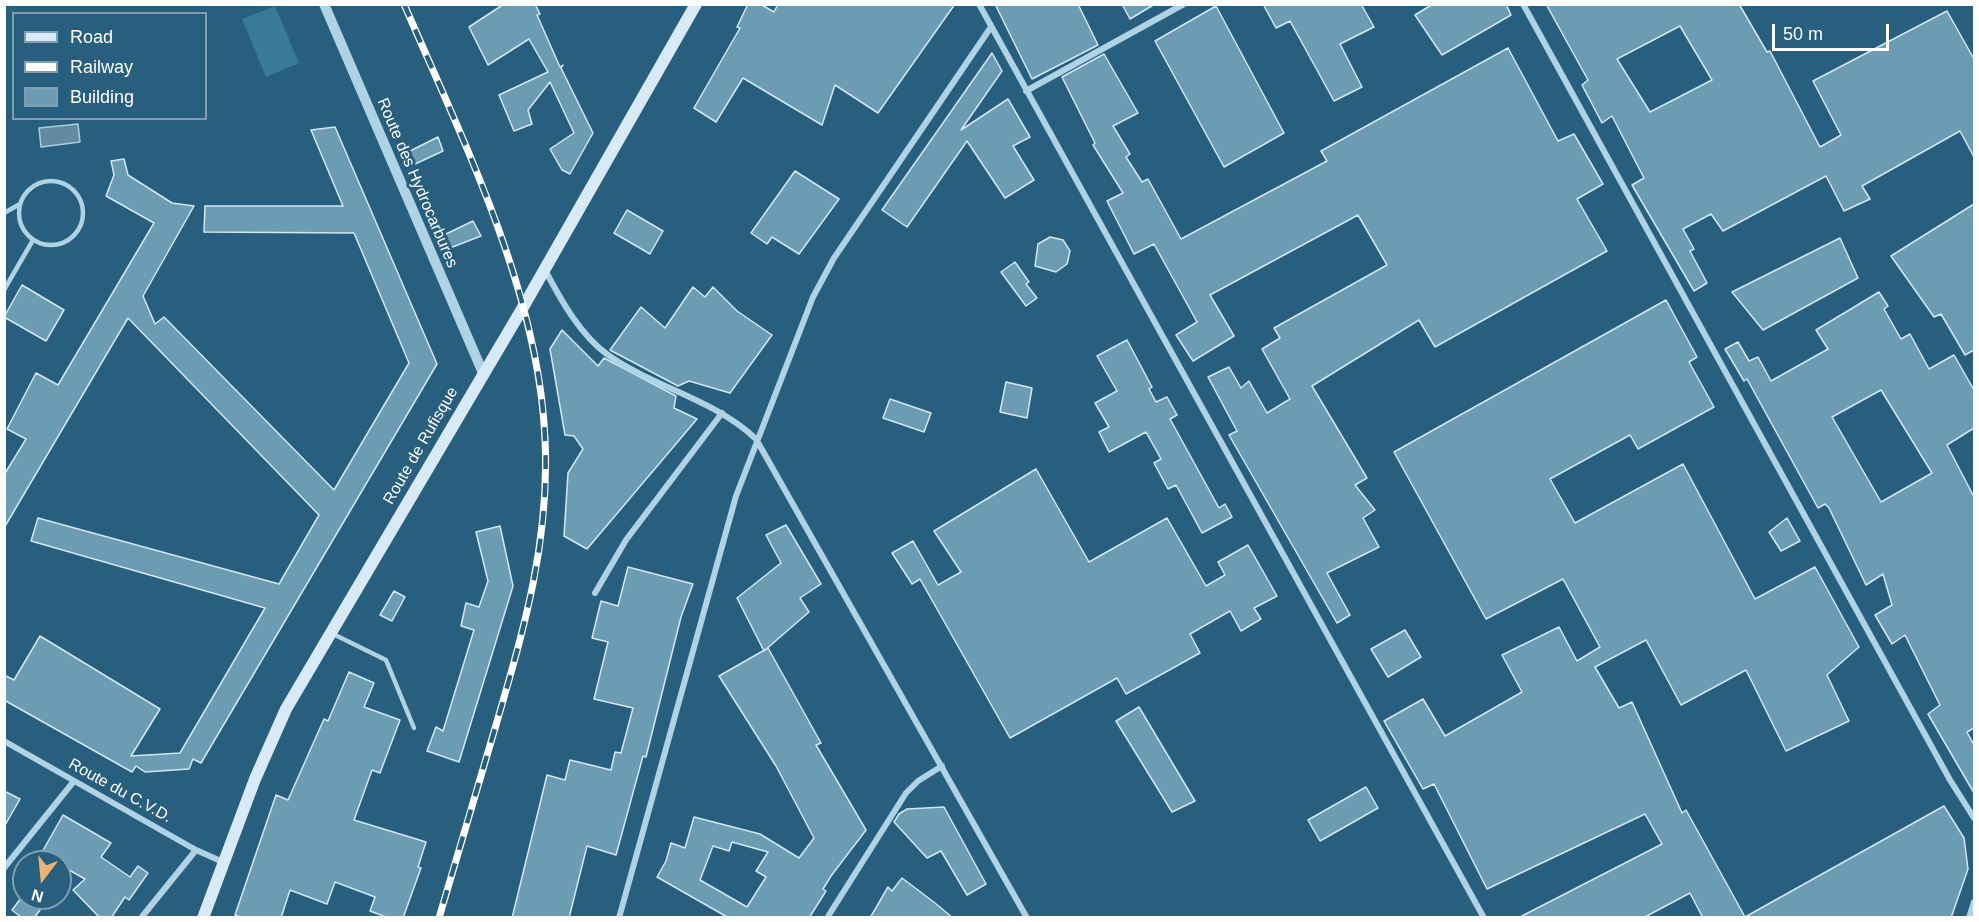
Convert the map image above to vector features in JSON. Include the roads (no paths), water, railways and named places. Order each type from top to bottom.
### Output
[{"type":"main road","name":"Route de Rufisque","points":[[203,918],[255,779],[286,709],[696,4]]},
{"type":"street","name":"Route des Hydrocarbures","points":[[324,4],[483,373]]},
{"type":"street","points":[[979,4],[1484,918]]},
{"type":"street","points":[[1026,91],[1184,4]]},
{"type":"street","points":[[1523,4],[1950,780],[1974,818]]},
{"type":"street","points":[[619,918],[736,496],[756,439],[813,297],[834,258],[991,27]]},
{"type":"street","points":[[544,268],[576,321],[606,354],[638,373],[722,413],[740,424],[756,439],[1027,918]]},
{"type":"street","points":[[595,593],[626,540],[722,413]]},
{"type":"street","name":"Route du C.V.D.","points":[[4,741],[196,850],[223,862]]},
{"type":"street","points":[[827,918],[906,793],[918,781],[942,766]]},
{"type":"street","points":[[4,868],[74,781]]},
{"type":"street","points":[[141,918],[196,850]]},
{"type":"street","points":[[1969,918],[1974,902]]},
{"type":"lane","points":[[45,182],[62,183],[72,188],[82,204],[82,224],[76,235],[67,242],[44,245],[33,240],[21,226],[21,204],[27,192],[45,182]]},
{"type":"lane","points":[[4,213],[21,204]]},
{"type":"lane","points":[[4,290],[33,240]]},
{"type":"lane","points":[[331,633],[386,660],[392,669],[414,728]]},
{"type":"railway","points":[[404,4],[473,162],[513,272],[529,328],[540,383],[545,439],[543,513],[533,584],[506,689],[439,918]]}]
